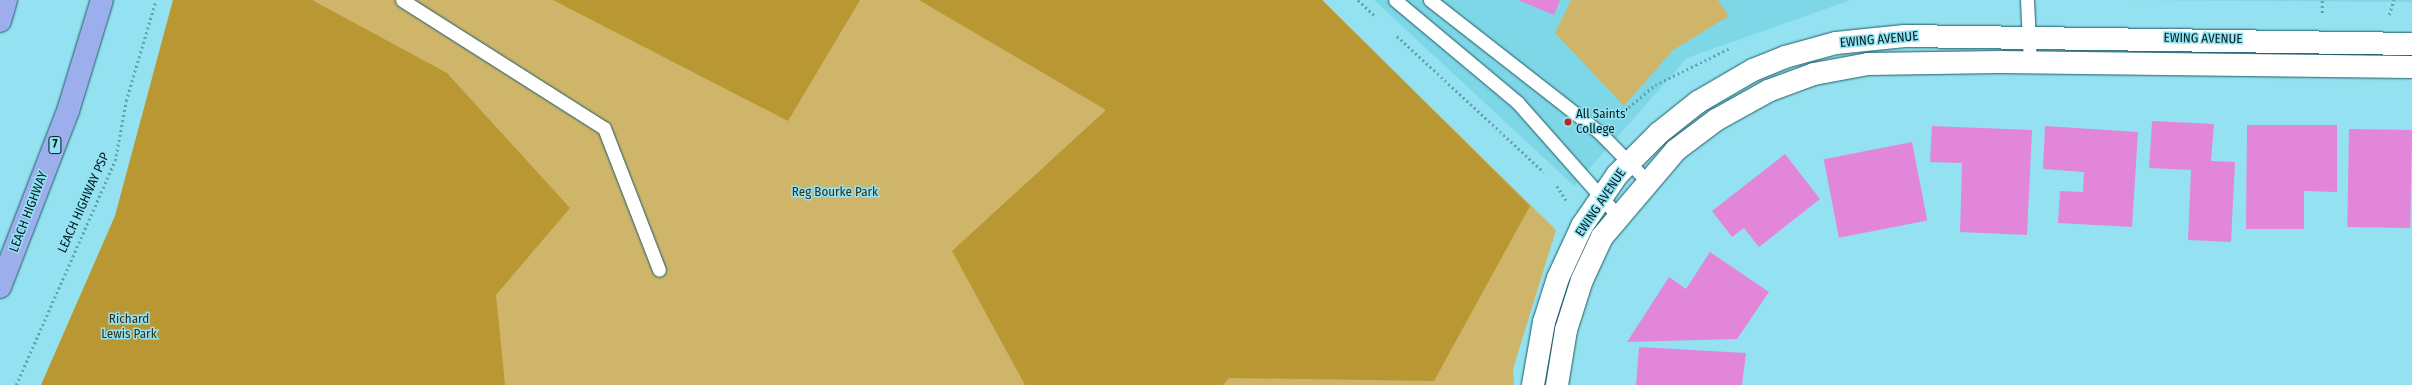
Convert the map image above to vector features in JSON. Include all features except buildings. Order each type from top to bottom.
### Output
[{"type":"highway","points":[[0,21],[6,0]]},
{"type":"highway","name":"LEACH HIGHWAY","points":[[0,287],[68,111],[102,0]]},
{"type":"street","name":"EWING AVENUE","points":[[1533,385],[1544,322],[1558,278],[1582,226],[1601,198],[1629,162],[1698,102],[1753,70],[1785,57],[1864,39],[2029,36],[2412,44]]},
{"type":"street","name":"EWING AVENUE","points":[[1557,385],[1566,330],[1582,280],[1602,237],[1647,181],[1676,150],[1716,120],[1768,91],[1814,74],[1868,64],[2030,63],[2412,67]]},
{"type":"lane","points":[[402,0],[604,128],[659,270]]},
{"type":"lane","points":[[1395,0],[1518,103],[1571,159],[1601,198],[1618,216]]},
{"type":"lane","points":[[1430,0],[1599,132],[1647,181]]},
{"type":"lane","points":[[2027,0],[2030,63]]},
{"type":"path","name":"LEACH HIGHWAY PSP","points":[[16,385],[115,161],[126,101],[156,0]]},
{"type":"path","points":[[1358,0],[1381,21]]},
{"type":"path","points":[[2387,19],[2394,0]]},
{"type":"path","points":[[1393,32],[1548,176]]},
{"type":"path","points":[[1554,181],[1582,226]]},
{"type":"shaded area","name":"All Saints’ College","points":[[1374,0],[1851,0],[1687,58],[1574,186]]},
{"type":"shaded area","points":[[2127,0],[2412,0],[2412,2]]},
{"type":"green space","name":"Reg Bourke Park","points":[[173,0],[1322,0],[1556,230],[1513,369],[1514,385],[41,385],[115,216]]},
{"type":"green space","name":"Richard Lewis Park","points":[[173,0],[312,0],[447,73],[570,208],[496,295],[505,385],[41,385],[115,216]]},
{"type":"green space","points":[[553,0],[860,0],[788,121]]},
{"type":"green space","points":[[919,0],[1322,0],[1530,206],[1434,381],[1229,378],[1223,385],[1025,385],[952,251],[1106,110]]},
{"type":"green space","points":[[1571,0],[1718,0],[1729,16],[1673,50],[1624,106],[1555,33]]},
{"type":"place","name":"All Saints’ College","points":[[1568,122]]}]
